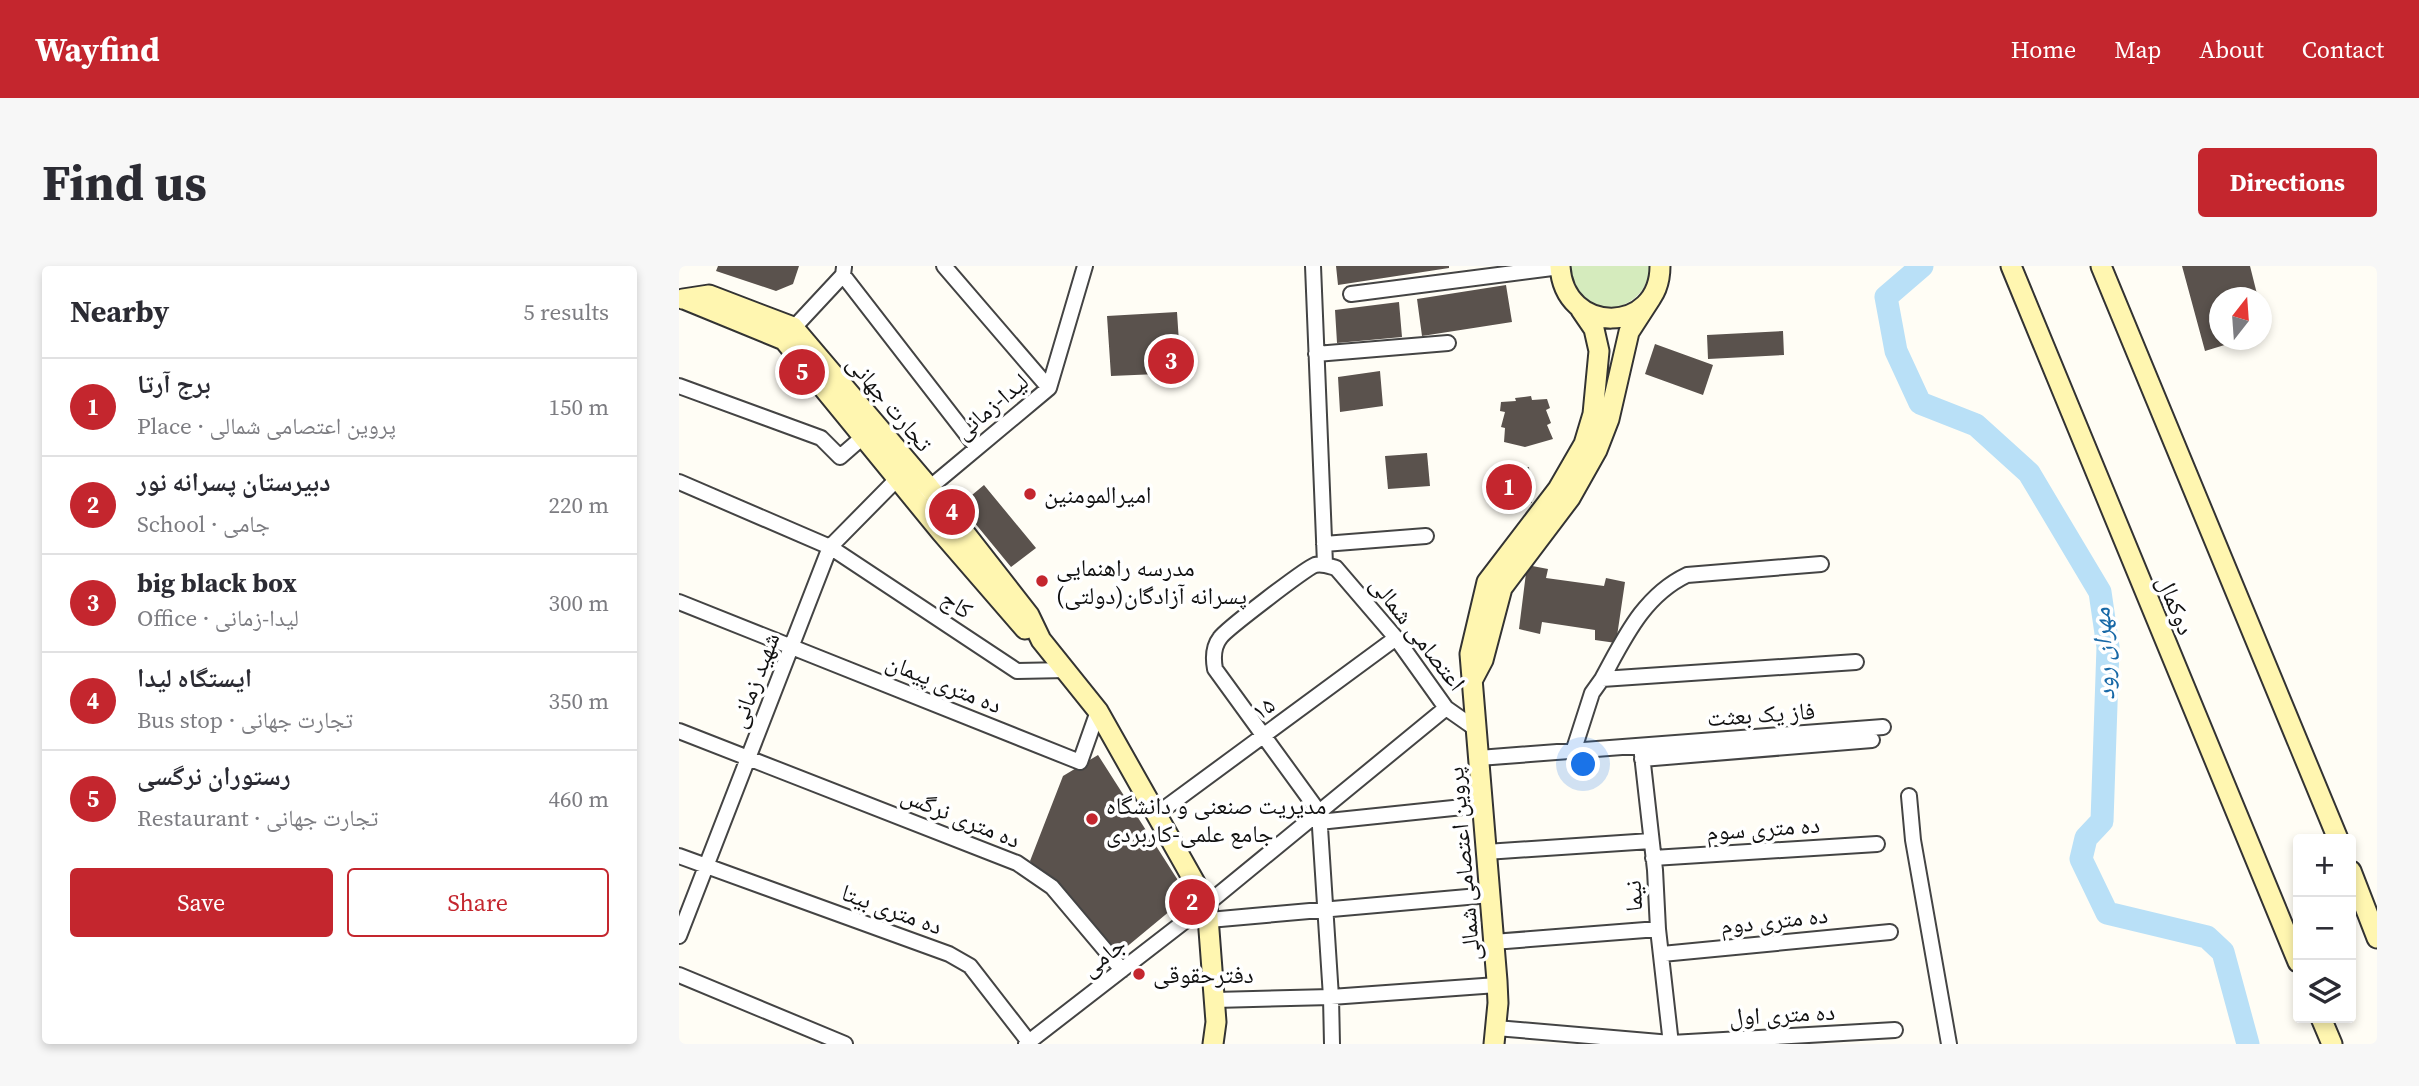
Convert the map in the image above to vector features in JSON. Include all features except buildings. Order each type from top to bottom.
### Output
[{"type":"main road","name":"پروین اعتصامی شمالی","points":[[1472,680],[1483,660],[1502,588],[1570,498],[1597,450],[1609,419],[1629,332],[1658,284],[1660,266]]},
{"type":"main road","name":"دوکمال","points":[[2011,266],[2297,960]]},
{"type":"main road","name":"پروین اعتصامی شمالی","points":[[1495,1036],[1497,985],[1470,654],[1487,582],[1558,489],[1584,444],[1593,414],[1599,351],[1594,329],[1569,298],[1562,284],[1560,267]]},
{"type":"main road","points":[[2106,270],[2336,834]]},
{"type":"main road","name":"تجارت جهانی","points":[[681,304],[709,295],[788,333],[1029,615],[1041,640],[1098,711],[1157,814],[1208,912],[1215,1000],[1214,1044]]},
{"type":"main road","points":[[1581,310],[1595,317],[1626,317],[1640,309],[1651,298]]},
{"type":"main road","name":"تجارت جهانی","points":[[788,333],[864,436],[905,472]]},
{"type":"main road","points":[[2356,884],[2377,938]]},
{"type":"main road","points":[[2323,1023],[2332,1044]]},
{"type":"street","points":[[944,266],[1049,388]]},
{"type":"street","points":[[1313,266],[1325,564],[1315,565],[1300,574],[1220,636],[1213,659],[1215,669],[1319,817],[1332,1044]]},
{"type":"street","points":[[1351,294],[1560,267]]},
{"type":"street","name":"لیدا-زمانی","points":[[922,493],[1049,388],[1082,268]]},
{"type":"street","points":[[788,333],[843,271],[977,448]]},
{"type":"street","points":[[1316,354],[1448,343]]},
{"type":"street","points":[[679,386],[821,438],[839,457],[864,436]]},
{"type":"street","name":"شهید زمانی","points":[[679,936],[830,547],[905,472]]},
{"type":"street","name":"کاج","points":[[679,482],[830,547],[1017,671],[1067,670]]},
{"type":"street","points":[[1324,544],[1426,536]]},
{"type":"street","name":"اعتصامی شمالی","points":[[1325,564],[1336,568],[1396,638],[1446,708],[1476,729]]},
{"type":"street","points":[[1574,749],[1592,693],[1637,617],[1671,582],[1687,575],[1821,564]]},
{"type":"street","name":"ده متری پیمان","points":[[679,602],[1080,762],[1098,711]]},
{"type":"street","name":"۱۵","points":[[1157,814],[1396,638]]},
{"type":"street","points":[[1602,680],[1856,662]]},
{"type":"street","name":"جامی","points":[[1034,1041],[1122,970],[1208,912],[1446,708]]},
{"type":"street","name":"فاز یک بعثت","points":[[1642,752],[1883,727]]},
{"type":"street","name":"ده متری نرگس","points":[[679,731],[1017,863],[1052,887],[1122,970]]},
{"type":"street","points":[[1479,758],[1574,749],[1642,752],[1871,740]]},
{"type":"street","name":"نیما","points":[[1642,752],[1671,1043]]},
{"type":"street","points":[[1909,796],[1913,840],[1949,1044]]},
{"type":"street","points":[[1319,817],[1482,805]]},
{"type":"street","points":[[1486,852],[1651,841]]},
{"type":"street","name":"ده متری سوم","points":[[1653,858],[1877,844]]},
{"type":"street","name":"ده متری بیتا","points":[[679,856],[949,954],[970,966],[1034,1041]]},
{"type":"street","points":[[1208,912],[1325,910],[1490,895]]},
{"type":"street","points":[[1493,942],[1658,929]]},
{"type":"street","name":"ده متری دوم","points":[[1662,954],[1890,932]]},
{"type":"street","points":[[679,975],[845,1044]]},
{"type":"street","points":[[1215,1000],[1331,997],[1497,985]]},
{"type":"street","name":"ده متری اول","points":[[1495,1036],[1671,1043],[1895,1030]]},
{"type":"green space","points":[[1569,266],[1649,266],[1647,281],[1639,294],[1629,302],[1603,308],[1590,304],[1579,296],[1571,283]]},
{"type":"waterway","name":"مهران رود","points":[[1922,266],[1886,297],[1896,351],[1920,403],[1976,425],[2029,473],[2100,592],[2108,647],[2102,821],[2086,838],[2081,859],[2107,913],[2207,937],[2223,952],[2248,1044]]},
{"type":"place","name":"big black box","points":[[1171,361]]},
{"type":"place","name":"رستوران نرگسی","points":[[802,372]]},
{"type":"place","name":"برج آرتا","points":[[1509,487]]},
{"type":"place","name":"امیرالمومنین","points":[[1030,494]]},
{"type":"place","name":"ایستگاه لیدا","points":[[952,512]]},
{"type":"place","name":"مدرسه راهنمایی پسرانه آزادگان(دولتی)","points":[[1042,581]]},
{"type":"place","name":"مدیریت صنعنی و دانشگاه جامع علمی-کاربردی","points":[[1092,819]]},
{"type":"place","name":"دبیرستان پسرانه نور","points":[[1192,902]]},
{"type":"place","name":"دفترحقوقی","points":[[1139,974]]}]
